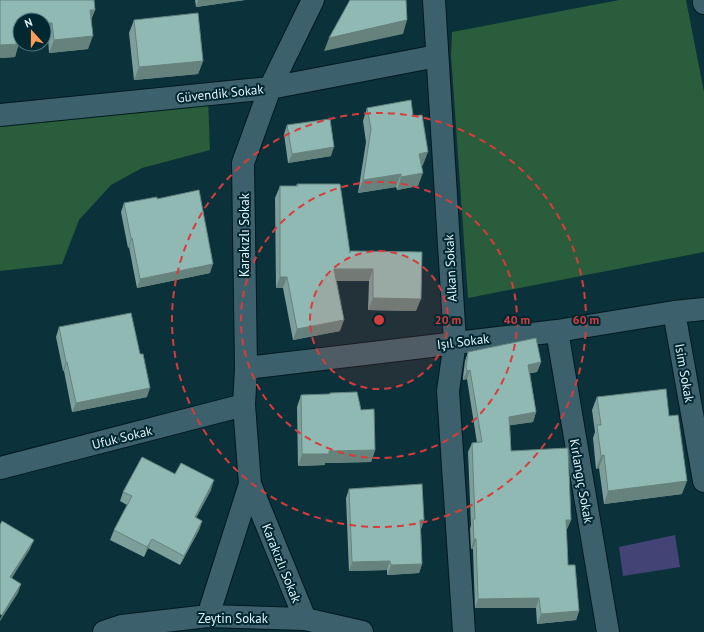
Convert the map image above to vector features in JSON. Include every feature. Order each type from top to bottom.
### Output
[{"type":"street","name":"Karakızlı Sokak","points":[[305,619],[250,484],[244,405],[246,368],[243,163],[270,88],[313,0]]},
{"type":"street","name":"Alkan Sokak","points":[[434,0],[455,342],[448,391],[464,632]]},
{"type":"street","name":"Güvendik Sokak","points":[[0,115],[270,88],[437,56]]},
{"type":"street","name":"Işıl Sokak","points":[[246,368],[557,331],[674,312],[704,309]]},
{"type":"street","name":"Isim Sokak","points":[[674,312],[704,481]]},
{"type":"street","name":"Kırlangıç Sokak","points":[[557,331],[608,632]]},
{"type":"street","name":"Ufuk Sokak","points":[[0,468],[244,405]]},
{"type":"street","name":"Karakızlı Sokak","points":[[208,616],[250,484]]},
{"type":"street","name":"Zeytin Sokak","points":[[104,632],[122,626],[208,616],[305,619],[362,632]]},
{"type":"green space","points":[[619,0],[686,0],[704,92],[704,252],[468,298],[451,55],[452,32]]},
{"type":"green space","points":[[208,99],[210,150],[142,168],[111,185],[79,220],[62,264],[0,271],[0,122]]},
{"type":"shaded area","points":[[675,535],[680,567],[623,576],[619,547]]},
{"type":"building","points":[[0,0],[94,0],[95,10],[90,10],[93,36],[54,40],[52,12],[12,12],[12,44],[0,45]]},
{"type":"building","points":[[350,0],[406,0],[407,20],[329,38]]},
{"type":"building","points":[[198,13],[203,61],[139,67],[134,20]]},
{"type":"building","points":[[411,100],[413,116],[422,115],[428,152],[419,154],[423,173],[401,177],[401,174],[363,180],[371,129],[367,108]]},
{"type":"building","points":[[330,119],[334,147],[292,154],[287,125]]},
{"type":"building","points":[[297,184],[340,184],[350,253],[350,251],[422,252],[421,299],[373,298],[373,269],[334,269],[344,320],[297,329],[287,277],[280,277],[280,186],[298,186]]},
{"type":"building","points":[[199,190],[213,264],[140,279],[124,203],[157,197],[157,199]]},
{"type":"building","points":[[131,313],[140,354],[143,354],[150,388],[76,403],[59,327]]},
{"type":"building","points":[[536,338],[541,362],[528,365],[536,412],[509,417],[511,451],[568,448],[571,520],[566,520],[568,565],[575,565],[579,611],[541,614],[539,598],[478,599],[476,539],[474,539],[473,519],[475,519],[472,443],[482,442],[470,370],[467,371],[466,367],[468,352]]},
{"type":"building","points":[[666,389],[669,416],[678,415],[687,481],[608,491],[604,455],[601,456],[597,425],[601,425],[597,397]]},
{"type":"building","points":[[357,392],[361,410],[374,409],[375,450],[329,451],[329,454],[302,454],[301,395]]},
{"type":"building","points":[[142,457],[175,474],[181,463],[214,480],[195,517],[202,521],[184,556],[152,539],[147,547],[114,530],[132,496],[123,492]]},
{"type":"building","points":[[422,484],[424,520],[420,520],[422,564],[391,565],[390,561],[352,562],[349,489]]},
{"type":"building","points":[[2,521],[34,540],[10,577],[21,584],[2,615],[0,614],[0,525]]}]
